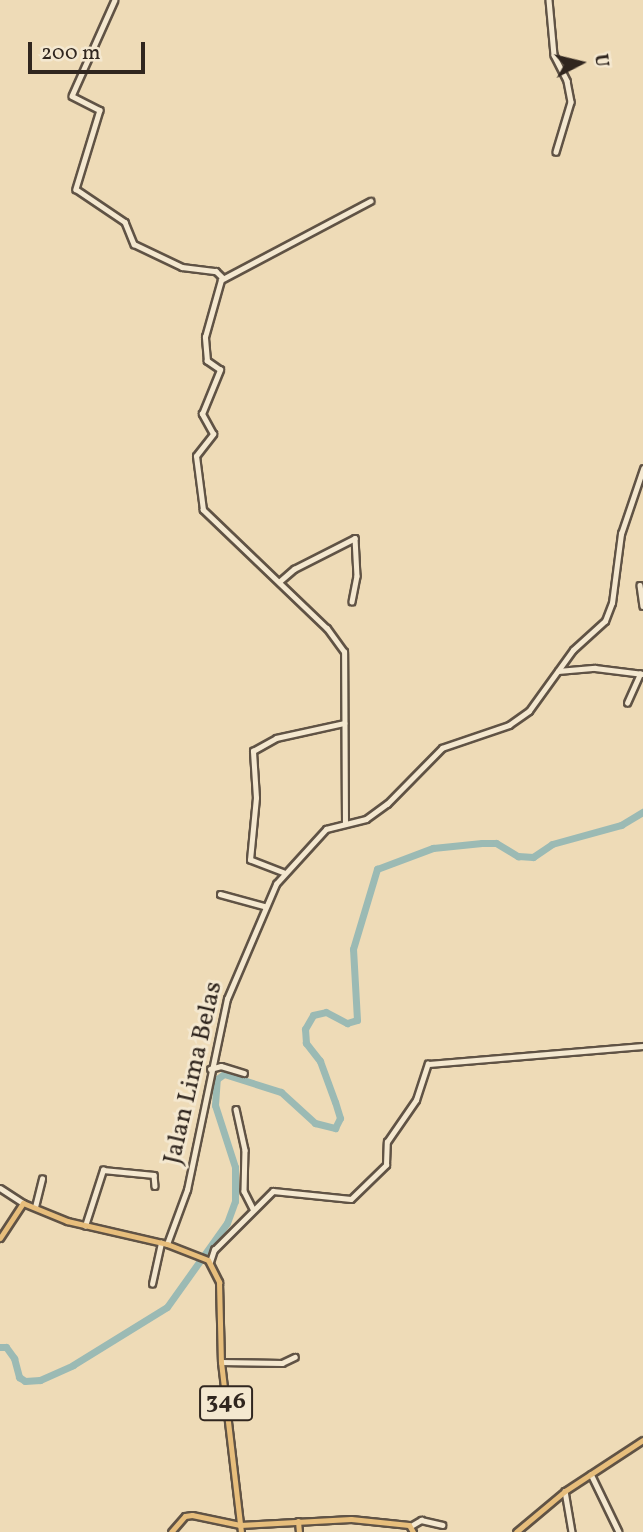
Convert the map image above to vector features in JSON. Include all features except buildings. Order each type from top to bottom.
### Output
[{"type":"main road","name":"346","points":[[23,1203],[85,1226],[196,1252],[209,1261],[217,1274],[221,1362],[241,1528]]},
{"type":"main road","points":[[0,1238],[23,1203]]},
{"type":"main road","points":[[516,1532],[565,1491],[643,1440]]},
{"type":"main road","points":[[171,1532],[189,1515],[241,1528],[298,1521],[351,1519],[412,1529]]},
{"type":"main road","points":[[298,1521],[299,1532]]},
{"type":"street","points":[[115,0],[72,96],[100,107],[75,186],[79,194],[125,222],[134,244],[182,267],[216,271],[223,278]]},
{"type":"street","points":[[549,0],[554,55],[567,81],[571,102],[556,152]]},
{"type":"street","points":[[345,823],[344,652],[279,582],[203,510],[198,497],[197,453],[213,434],[202,414],[220,374],[219,367],[206,361],[205,330],[223,278],[370,201]]},
{"type":"street","name":"Jalan Lima Belas","points":[[152,1284],[164,1243],[187,1190],[209,1069],[227,999],[264,906],[284,873],[326,830],[366,819],[387,804],[442,748],[509,725],[529,711],[573,650],[605,621],[612,603],[621,534],[643,469]]},
{"type":"street","points":[[279,582],[294,569],[355,538],[357,576],[352,602]]},
{"type":"street","points":[[640,585],[643,606]]},
{"type":"street","points":[[558,671],[595,668],[641,674],[627,703]]},
{"type":"street","points":[[284,873],[250,860],[256,798],[253,751],[276,738],[344,723]]},
{"type":"street","points":[[220,894],[264,906]]},
{"type":"street","points":[[209,1261],[214,1250],[253,1209],[279,1190],[351,1199],[386,1165],[387,1142],[416,1100],[430,1063],[643,1046]]},
{"type":"street","points":[[209,1069],[221,1066],[244,1073]]},
{"type":"street","points":[[236,1110],[245,1150],[244,1191],[253,1209]]},
{"type":"street","points":[[85,1226],[103,1170],[154,1175],[155,1185]]},
{"type":"street","points":[[35,1208],[42,1179]]},
{"type":"street","points":[[0,1188],[23,1203]]},
{"type":"street","points":[[221,1362],[282,1363],[295,1357]]},
{"type":"street","points":[[591,1474],[619,1532]]},
{"type":"street","points":[[565,1491],[572,1532]]},
{"type":"street","points":[[412,1529],[421,1520],[442,1525]]},
{"type":"waterway","points":[[0,1347],[6,1347],[14,1358],[19,1377],[25,1381],[40,1380],[73,1365],[167,1307],[227,1223],[235,1201],[235,1167],[215,1105],[217,1079],[224,1074],[281,1092],[315,1123],[335,1128],[340,1118],[320,1061],[306,1043],[305,1029],[313,1015],[326,1012],[347,1023],[357,1020],[353,949],[377,869],[433,848],[482,843],[496,843],[518,856],[533,857],[552,844],[621,825],[643,812]]}]
